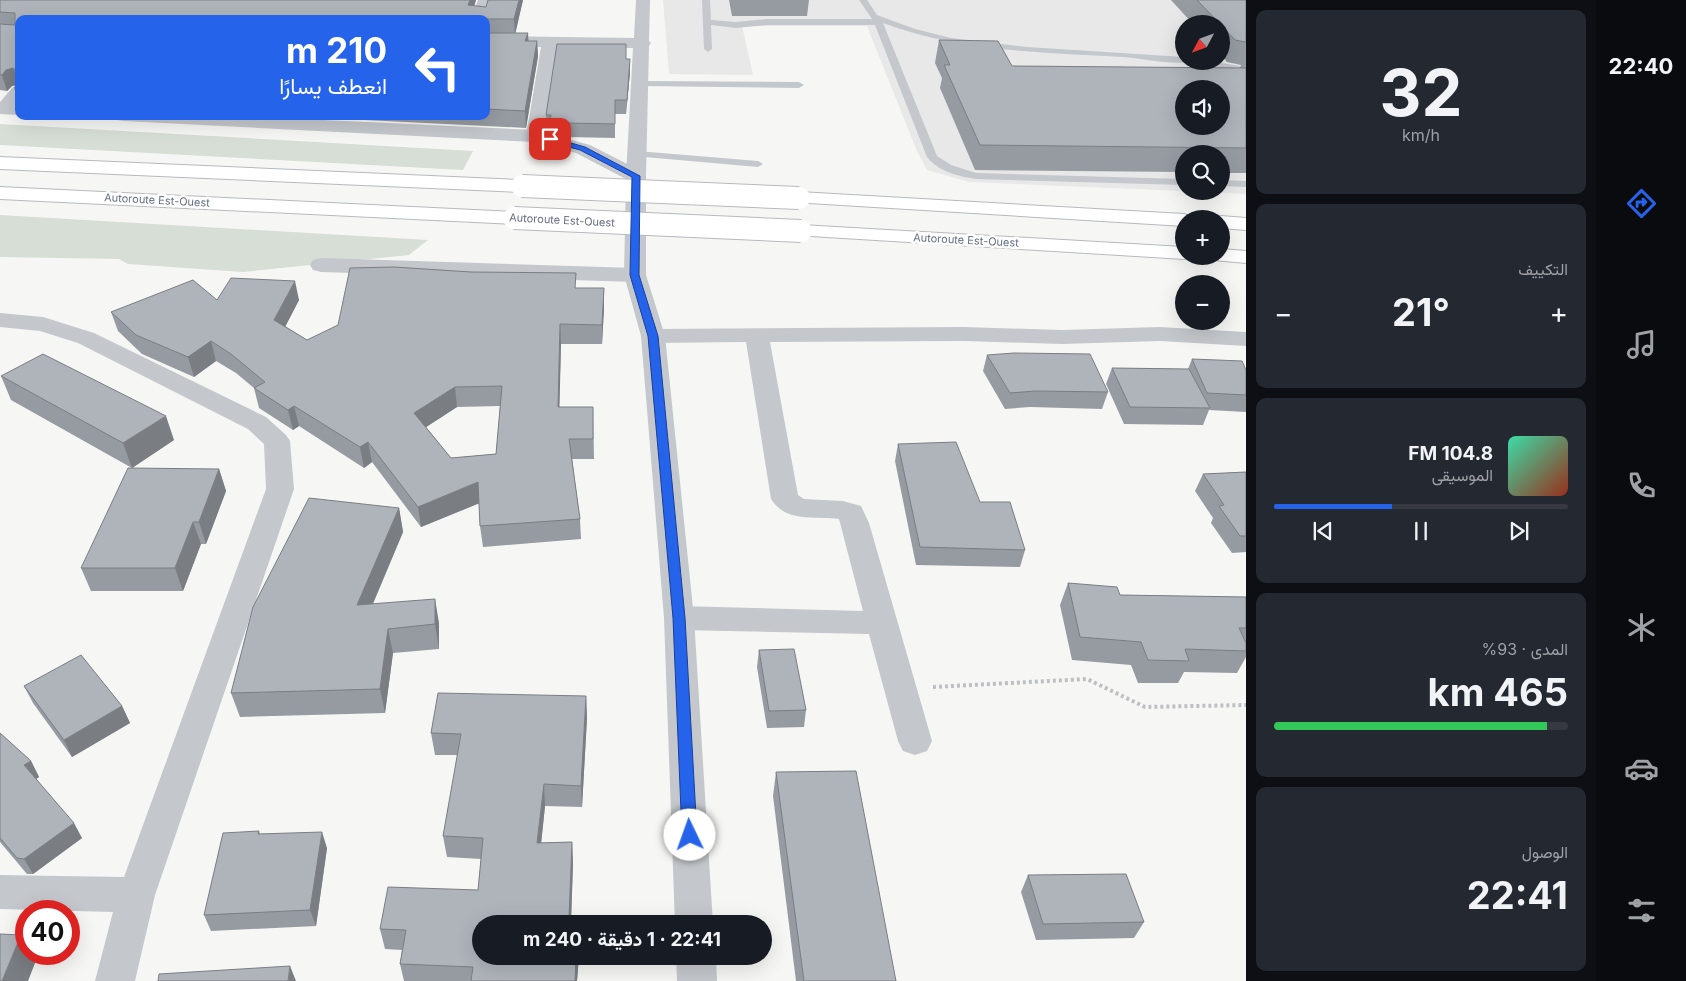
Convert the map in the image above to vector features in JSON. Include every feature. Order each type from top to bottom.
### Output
[{"type":"highway","points":[[0,163],[799,198],[1175,219]]},
{"type":"highway","name":"Autoroute Est-Ouest","points":[[0,193],[801,231],[1175,252]]},
{"type":"highway","points":[[1230,223],[1246,224]]},
{"type":"highway","points":[[1230,256],[1246,257]]},
{"type":"street","points":[[480,15],[485,0]]},
{"type":"street","points":[[643,0],[635,275],[653,336],[679,618],[694,915]]},
{"type":"street","points":[[490,41],[643,43]]},
{"type":"street","points":[[535,136],[550,42]]},
{"type":"street","points":[[7,110],[15,97]]},
{"type":"street","points":[[205,120],[535,136],[637,165]]},
{"type":"street","points":[[321,265],[635,275]]},
{"type":"street","points":[[0,320],[44,324],[86,338],[257,423],[277,441],[280,490],[136,895],[115,981]]},
{"type":"street","points":[[653,336],[964,334],[1062,337],[1160,334],[1246,339]]},
{"type":"street","points":[[757,335],[785,499],[790,504],[800,508],[842,508],[851,513],[915,741]]},
{"type":"street","points":[[679,618],[881,622]]},
{"type":"street","points":[[0,892],[136,895]]},
{"type":"street","points":[[696,965],[697,981]]},
{"type":"lane","points":[[706,0],[708,49]]},
{"type":"lane","points":[[863,0],[876,20],[932,157],[942,165],[957,172],[976,176],[1175,182]]},
{"type":"lane","points":[[706,22],[736,24],[876,20],[931,36],[1005,52],[1175,60]]},
{"type":"lane","points":[[1230,67],[1246,70]]},
{"type":"lane","points":[[640,84],[798,85]]},
{"type":"lane","points":[[637,165],[758,164]]},
{"type":"lane","points":[[1230,184],[1246,184]]},
{"type":"path","points":[[937,687],[1087,679],[1145,707],[1246,705]]},
{"type":"shaded area","points":[[663,0],[1246,0],[1246,194],[1230,193],[1230,145],[1175,145],[1175,191],[969,182],[927,170],[917,151],[867,26],[742,26],[753,75],[669,74]]},
{"type":"shaded area","points":[[0,124],[473,151],[463,170],[0,145]]},
{"type":"shaded area","points":[[0,215],[428,240],[409,255],[243,272],[128,264],[119,259],[0,257]]},
{"type":"building","points":[[0,0],[470,0],[468,5],[486,7],[488,0],[519,0],[514,19],[490,19],[490,15],[15,15],[15,13],[0,12]]},
{"type":"building","points":[[1197,0],[1246,0],[1246,42],[1235,40],[1230,35],[1230,15],[1211,15]]},
{"type":"building","points":[[0,24],[15,25],[15,70],[13,68],[6,70],[2,75],[0,75]]},
{"type":"building","points":[[490,33],[528,33],[525,41],[537,41],[525,111],[490,109]]},
{"type":"building","points":[[939,40],[998,41],[1012,66],[1175,67],[1175,70],[1230,70],[1230,68],[1246,68],[1246,148],[1230,148],[1230,145],[1175,145],[1175,147],[980,145],[944,65],[950,65]]},
{"type":"building","points":[[557,44],[626,44],[626,59],[630,59],[627,100],[615,100],[615,124],[566,123],[550,119],[551,115],[546,115]]},
{"type":"building","points":[[394,267],[471,272],[576,273],[575,288],[604,288],[602,325],[560,324],[558,407],[593,407],[593,439],[569,439],[580,519],[480,526],[478,482],[418,507],[368,442],[360,447],[294,406],[288,410],[254,388],[265,382],[231,354],[211,341],[188,357],[136,335],[111,312],[193,280],[217,300],[231,278],[295,281],[274,320],[307,340],[338,325],[350,268]],"holes":[[[502,386],[496,454],[451,458],[414,413],[455,387]]]},
{"type":"building","points":[[1014,353],[1090,354],[1108,392],[1035,391],[1010,393],[987,355]]},
{"type":"building","points":[[43,354],[166,416],[123,443],[1,376]]},
{"type":"building","points":[[1192,359],[1242,361],[1246,370],[1246,395],[1207,393]]},
{"type":"building","points":[[1112,368],[1189,369],[1210,408],[1130,407]]},
{"type":"building","points":[[956,442],[980,502],[1010,502],[1025,550],[920,547],[898,444]]},
{"type":"building","points":[[128,468],[219,469],[199,522],[193,522],[175,568],[81,568]]},
{"type":"building","points":[[1246,472],[1246,536],[1240,536],[1219,506],[1224,505],[1203,474]]},
{"type":"building","points":[[309,498],[399,508],[357,605],[435,599],[435,624],[388,629],[380,689],[231,693],[253,607]]},
{"type":"building","points":[[1068,583],[1117,587],[1120,595],[1246,597],[1246,628],[1239,628],[1246,643],[1246,651],[1185,649],[1189,661],[1148,660],[1141,642],[1080,637]]},
{"type":"building","points":[[794,649],[806,710],[769,711],[759,650]]},
{"type":"building","points":[[81,655],[122,706],[64,740],[24,686]]},
{"type":"building","points":[[438,693],[586,696],[581,786],[544,784],[537,843],[572,842],[569,915],[472,915],[472,965],[576,965],[575,981],[471,981],[473,967],[400,964],[406,930],[380,929],[388,887],[478,890],[483,838],[443,836],[461,734],[431,733]]},
{"type":"building","points":[[0,733],[31,761],[24,765],[74,823],[24,859],[17,858],[0,838]]},
{"type":"building","points":[[856,771],[896,981],[804,981],[776,772]]},
{"type":"building","points":[[259,831],[258,834],[322,832],[310,910],[204,915],[223,833]]},
{"type":"building","points":[[1126,874],[1144,922],[1043,924],[1028,875]]},
{"type":"building","points":[[0,934],[15,935],[15,950],[2,981],[0,981]]},
{"type":"building","points":[[290,966],[288,981],[158,981],[159,974]]},
{"type":"route","points":[[550,139],[583,149],[636,176],[635,275],[653,336],[679,618],[690,835]]}]
